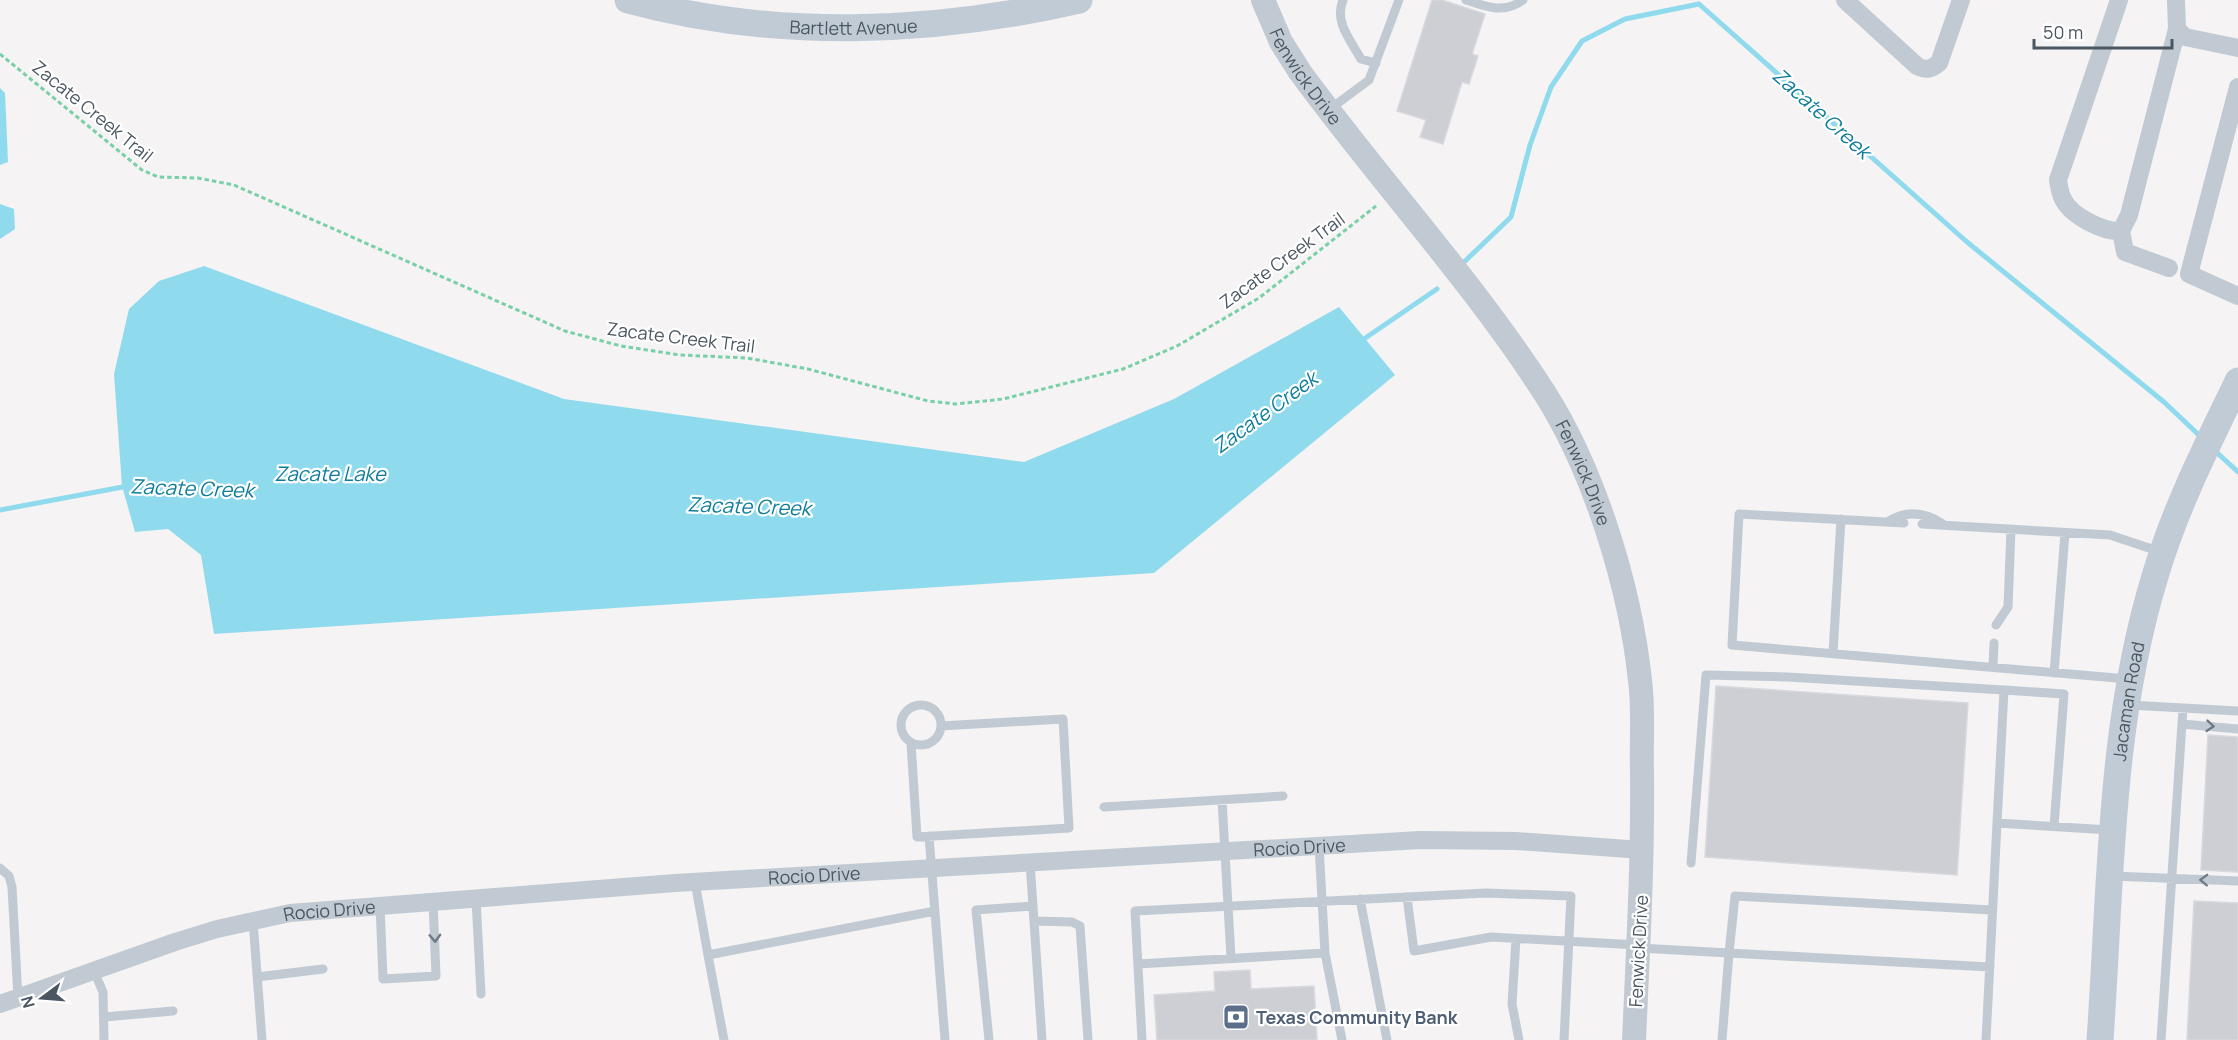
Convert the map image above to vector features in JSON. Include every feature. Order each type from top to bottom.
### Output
[{"type":"main road","name":"Bartlett Avenue","points":[[628,0],[761,25],[907,27],[993,17],[1079,0]]},
{"type":"main road","name":"Jacaman Road","points":[[2100,1040],[2113,830],[2128,692],[2163,552],[2183,497],[2238,381]]},
{"type":"street","name":"Fenwick Drive","points":[[1263,0],[1281,42],[1328,110],[1497,323],[1545,394],[1573,447],[1607,530],[1629,613],[1641,682],[1642,850],[1634,1040]]},
{"type":"street","points":[[1845,0],[1917,66],[1924,69],[1931,69],[1939,63],[1961,0]]},
{"type":"street","points":[[2118,0],[2058,180],[2062,199],[2072,211],[2110,231],[2121,231]]},
{"type":"street","points":[[2169,268],[2125,252],[2121,231],[2129,215],[2177,29],[2176,0]]},
{"type":"street","points":[[2177,29],[2185,37],[2238,48]]},
{"type":"street","points":[[2238,87],[2189,274],[2238,296]]},
{"type":"street","name":"Rocio Drive","points":[[0,1004],[175,942],[290,913],[695,882],[1420,840],[1516,841],[1642,850]]},
{"type":"lane","points":[[1343,0],[1338,12],[1339,20],[1361,59],[1376,63]]},
{"type":"lane","points":[[1328,110],[1369,80],[1399,0]]},
{"type":"lane","points":[[1466,0],[1493,9],[1515,7],[1523,0]]},
{"type":"lane","points":[[1904,523],[1739,514],[1732,645],[2054,673],[2183,708],[2238,711]]},
{"type":"lane","points":[[1887,522],[1900,514],[1929,515],[1944,525]]},
{"type":"lane","points":[[1833,653],[1842,519]]},
{"type":"lane","points":[[1922,524],[2110,535],[2163,552]]},
{"type":"lane","points":[[1996,625],[2008,607],[2011,529]]},
{"type":"lane","points":[[2054,673],[2065,533]]},
{"type":"lane","points":[[1993,667],[1994,643]]},
{"type":"lane","points":[[1691,862],[1706,675],[1788,677],[2064,694],[2054,826]]},
{"type":"lane","points":[[1986,1040],[2004,690]]},
{"type":"lane","points":[[911,743],[917,745],[931,743],[940,733],[938,714],[933,709],[921,705],[909,710],[902,720],[901,727],[911,743],[917,837],[1069,828],[1063,719],[941,726]]},
{"type":"lane","points":[[2161,1040],[2183,708]]},
{"type":"lane","points":[[2182,724],[2238,729]]},
{"type":"lane","points":[[1104,807],[1283,796]]},
{"type":"lane","points":[[1222,800],[1231,958]]},
{"type":"lane","points":[[1997,823],[2113,830]]},
{"type":"lane","points":[[929,836],[945,1040]]},
{"type":"lane","points":[[1319,846],[1325,953],[1342,1040]]},
{"type":"lane","points":[[1030,862],[1042,1040]]},
{"type":"lane","points":[[0,868],[9,876],[12,887],[18,998]]},
{"type":"lane","points":[[2110,876],[2238,881]]},
{"type":"lane","points":[[695,882],[724,1040]]},
{"type":"lane","points":[[1142,1040],[1135,911],[1486,893],[1571,896],[1564,1040]]},
{"type":"lane","points":[[1722,1040],[1735,896],[1992,910]]},
{"type":"lane","points":[[1407,897],[1414,951],[1491,937],[1990,967]]},
{"type":"lane","points":[[476,899],[481,994]]},
{"type":"lane","points":[[1360,899],[1387,1040]]},
{"type":"lane","points":[[380,905],[383,979],[436,976],[433,901]]},
{"type":"lane","points":[[989,1040],[976,910],[1033,906]]},
{"type":"lane","points":[[708,955],[935,912]]},
{"type":"lane","points":[[254,921],[262,1040]]},
{"type":"lane","points":[[1034,921],[1072,922],[1080,926],[1088,1040]]},
{"type":"lane","points":[[1516,939],[1512,1004],[1519,1040]]},
{"type":"lane","points":[[1138,964],[1325,953]]},
{"type":"lane","points":[[257,977],[323,969]]},
{"type":"lane","points":[[94,971],[103,992],[104,1040]]},
{"type":"lane","points":[[104,1017],[173,1011]]},
{"type":"path","name":"Zacate Creek Trail","points":[[0,54],[151,175],[198,178],[234,184],[565,331],[621,346],[680,355],[747,358],[790,365],[942,403],[973,404],[1018,396],[1143,362],[1177,346],[1259,298],[1376,206]]},
{"type":"water","points":[[0,88],[5,93],[8,162],[0,165]]},
{"type":"water","points":[[0,204],[14,209],[15,229],[0,239]]},
{"type":"water","name":"Zacate Lake","points":[[204,266],[564,399],[1024,462],[1174,399],[1339,307],[1395,375],[1154,573],[214,634],[201,555],[168,529],[135,532],[122,486],[114,374],[129,309],[159,281]]},
{"type":"building","points":[[1432,0],[1442,0],[1485,14],[1472,54],[1478,56],[1469,84],[1462,82],[1443,144],[1420,137],[1426,120],[1397,111]]},
{"type":"building","points":[[1716,686],[1968,703],[1957,875],[1705,857]]},
{"type":"building","points":[[2208,735],[2238,737],[2238,872],[2201,870]]},
{"type":"building","points":[[2194,901],[2238,903],[2238,1040],[2187,1040]]},
{"type":"building","name":"Texas Community Bank","points":[[1250,970],[1251,989],[1314,986],[1317,1040],[1157,1040],[1154,995],[1215,991],[1214,972]]},
{"type":"waterway","name":"Zacate Creek","points":[[1461,265],[1511,217],[1530,145],[1551,87],[1582,41],[1625,19],[1699,4],[1967,242],[2164,402],[2201,437]]},
{"type":"waterway","name":"Zacate Creek","points":[[1361,341],[1437,289]]},
{"type":"waterway","name":"Zacate Creek","points":[[2214,450],[2238,472]]},
{"type":"waterway","name":"Zacate Creek","points":[[0,510],[128,486]]},
{"type":"place","name":"Texas Community Bank","points":[[1236,1017]]}]
